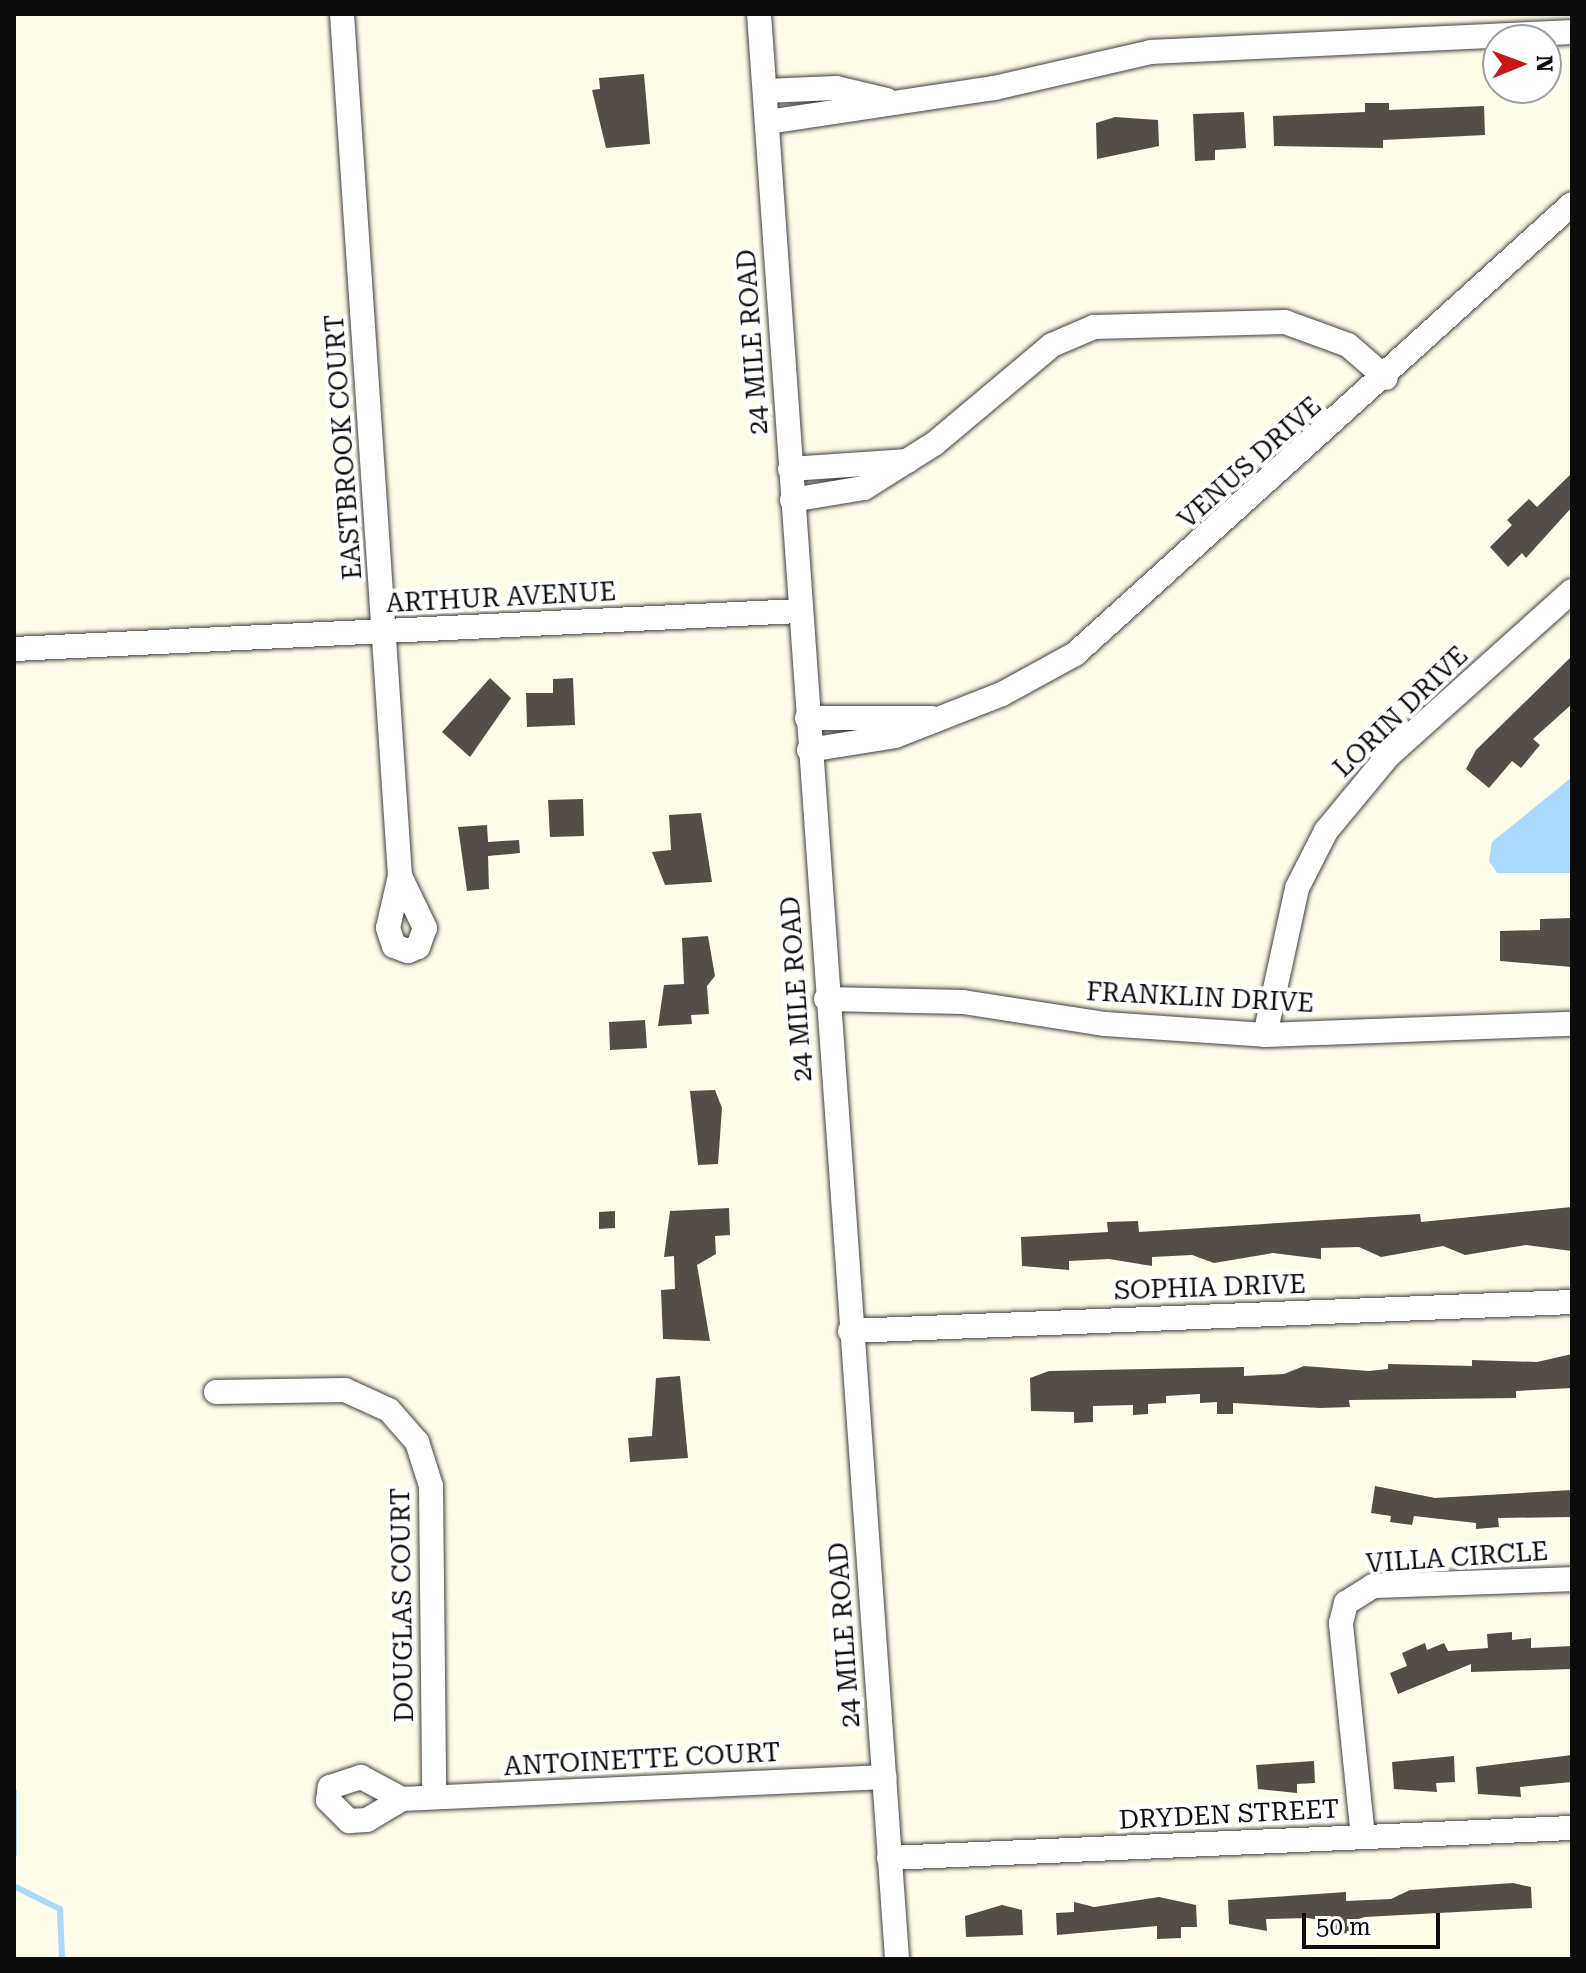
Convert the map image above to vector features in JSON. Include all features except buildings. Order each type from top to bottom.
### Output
[{"type":"street","name":"EASTBROOK COURT","points":[[342,14],[400,876]]},
{"type":"street","name":"24 MILE ROAD","points":[[759,14],[826,999],[897,1959]]},
{"type":"street","points":[[767,122],[838,116],[889,101],[994,88],[1151,52],[1572,32]]},
{"type":"street","points":[[765,91],[836,88],[889,101]]},
{"type":"street","name":"VENUS DRIVE","points":[[809,750],[895,736],[934,718],[1002,694],[1075,654],[1386,378],[1572,204]]},
{"type":"street","points":[[792,500],[864,488],[908,461],[1031,359],[1094,327],[1285,322],[1348,345],[1386,378]]},
{"type":"street","points":[[790,469],[908,461]]},
{"type":"street","name":"LORIN DRIVE","points":[[1265,1035],[1297,888],[1326,831],[1388,756],[1572,591]]},
{"type":"street","name":"ARTHUR AVENUE","points":[[14,649],[800,611]]},
{"type":"street","name":"VENUS DRIVE","points":[[807,718],[934,718]]},
{"type":"street","name":"FRANKLIN DRIVE","points":[[826,999],[963,1002],[1105,1024],[1265,1035],[1572,1024]]},
{"type":"street","name":"SOPHIA DRIVE","points":[[850,1331],[1572,1302]]},
{"type":"street","name":"DOUGLAS COURT","points":[[216,1392],[345,1390],[389,1410],[417,1442],[431,1486],[434,1797]]},
{"type":"street","name":"VILLA CIRCLE","points":[[1363,1837],[1341,1623],[1346,1603],[1373,1586],[1572,1579]]},
{"type":"street","name":"ANTOINETTE COURT","points":[[402,1799],[884,1777]]},
{"type":"street","name":"DRYDEN STREET","points":[[889,1858],[1572,1828]]},
{"type":"water","points":[[1572,777],[1572,873],[1497,873],[1489,861],[1492,842]]},
{"type":"waterway","points":[[14,1792],[14,1854]]},
{"type":"waterway","points":[[14,1886],[60,1909],[62,1959]]}]
